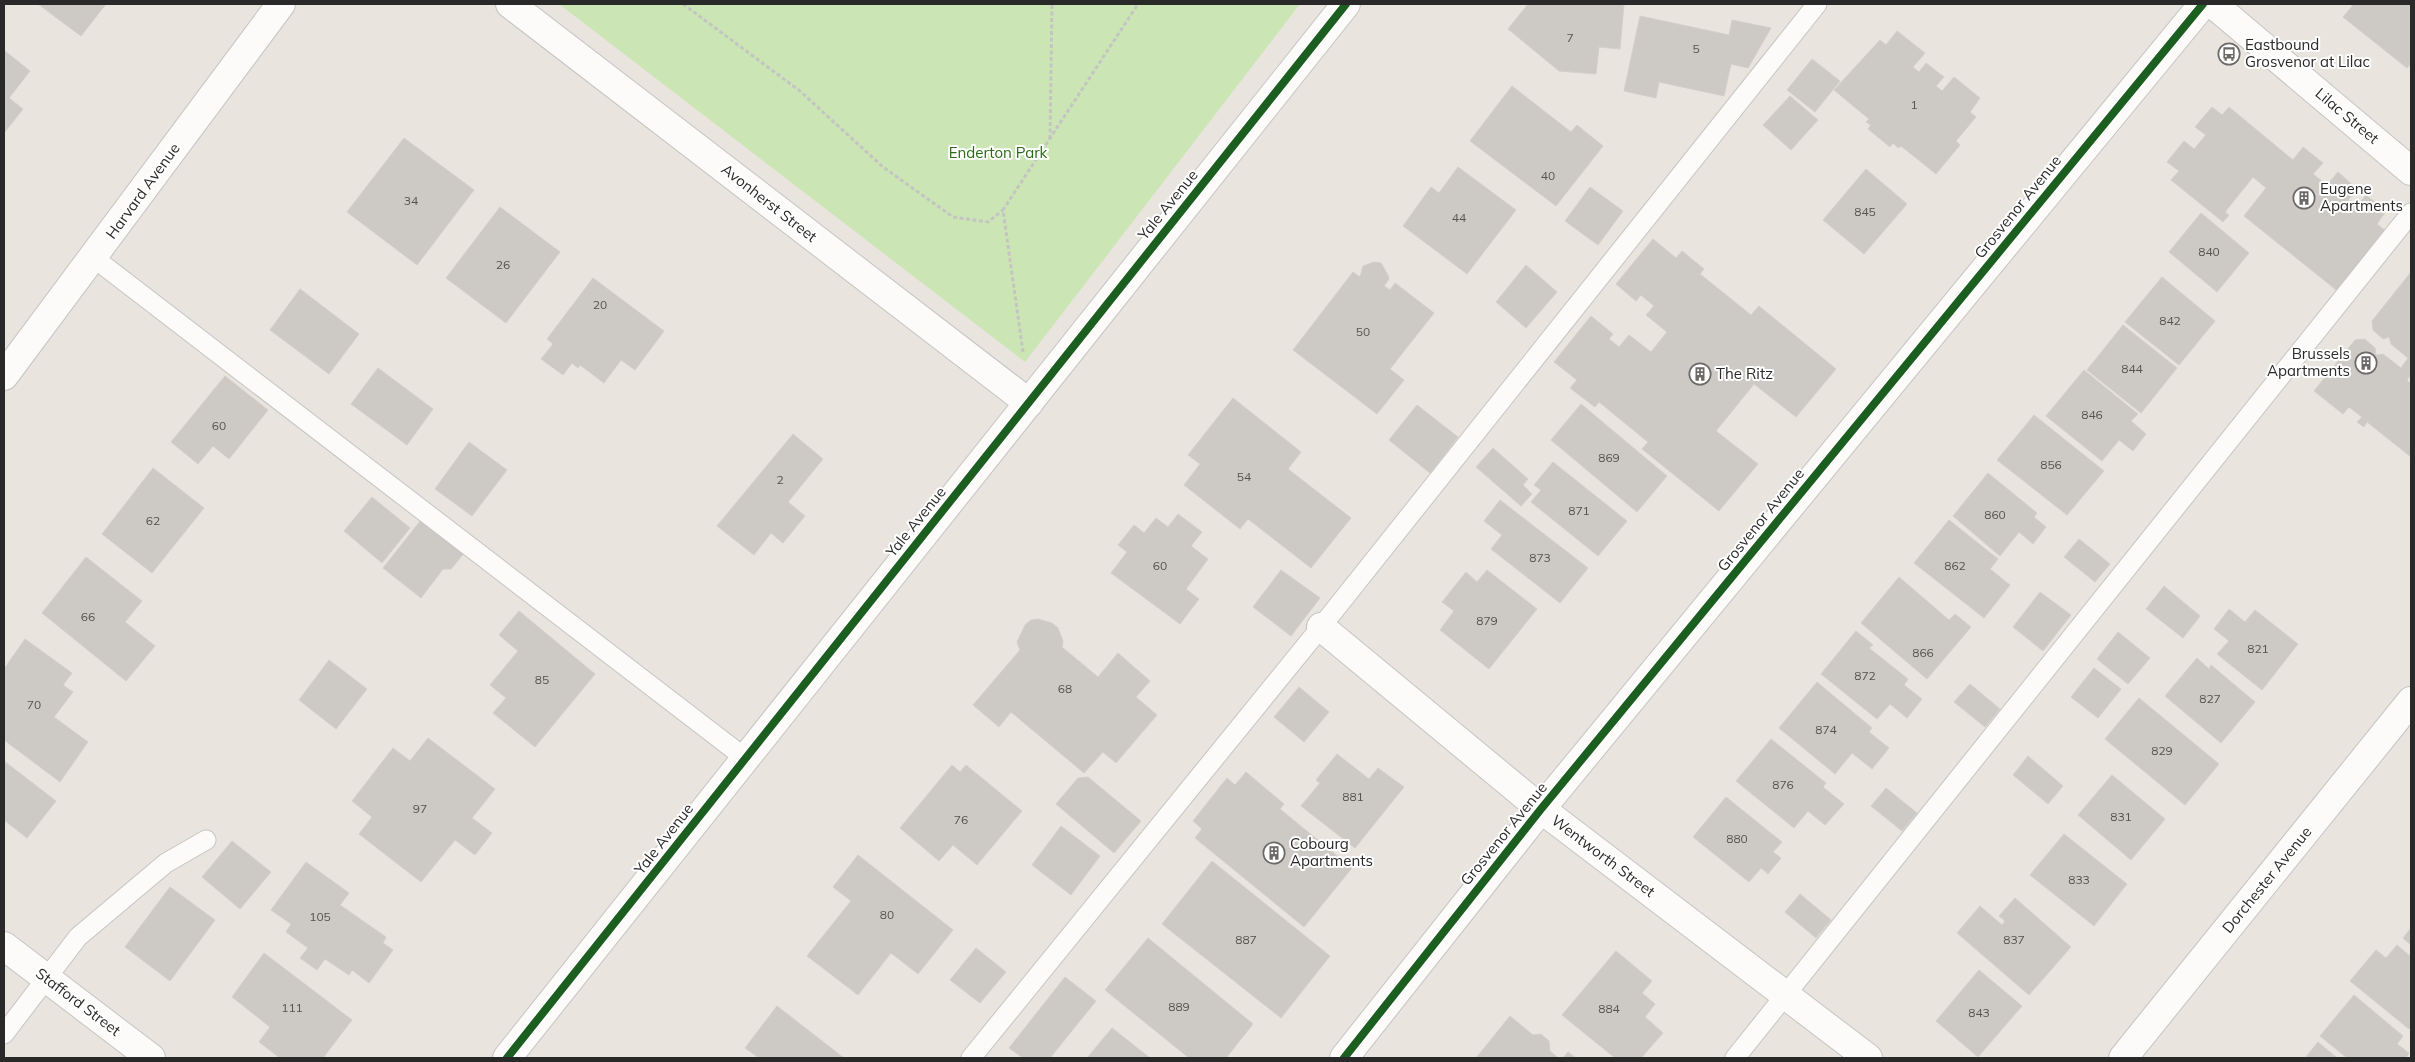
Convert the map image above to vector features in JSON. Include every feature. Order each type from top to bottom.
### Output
[{"type":"street","name":"Harvard Avenue","points":[[4,376],[94,258],[281,4]]},
{"type":"street","name":"Avonherst Street","points":[[510,4],[1029,403]]},
{"type":"street","name":"Yale Avenue","points":[[507,1058],[1346,4]]},
{"type":"street","name":"Grosvenor Avenue","points":[[1344,1058],[1541,809],[2203,4]]},
{"type":"street","name":"Lilac Street","points":[[2213,4],[2411,171]]},
{"type":"street","name":"Wentworth Street","points":[[1321,627],[1541,809],[1787,994],[1868,1058]]},
{"type":"street","name":"Dorchester Avenue","points":[[2123,1058],[2411,701]]},
{"type":"street","name":"Stafford Street","points":[[4,946],[151,1058]]},
{"type":"lane","points":[[970,1058],[1321,627],[1817,4]]},
{"type":"lane","points":[[1735,1058],[2411,212]]},
{"type":"lane","points":[[94,258],[745,758]]},
{"type":"lane","points":[[4,1034],[78,937],[166,863],[206,840]]},
{"type":"path","points":[[683,4],[800,91],[883,167],[953,217],[988,222],[1003,210],[1138,4]]},
{"type":"path","points":[[1050,140],[1052,4]]},
{"type":"path","points":[[1003,210],[1029,403]]},
{"type":"green space","name":"Enderton Park","points":[[559,4],[1300,4],[1025,362]]},
{"type":"building","points":[[38,4],[106,4],[81,36]]},
{"type":"building","points":[[1528,4],[1624,4],[1620,49],[1599,47],[1596,74],[1559,71],[1508,29]]},
{"type":"building","points":[[2354,4],[2411,4],[2411,63],[2407,68],[2343,17]]},
{"type":"building","points":[[1640,16],[1729,35],[1732,20],[1771,28],[1748,68],[1731,64],[1724,96],[1659,82],[1656,98],[1624,91]]},
{"type":"building","points":[[1897,31],[1925,53],[1913,67],[1919,72],[1926,63],[1944,77],[1936,86],[1942,91],[1954,77],[1980,98],[1970,112],[1976,117],[1956,141],[1960,145],[1936,174],[1901,146],[1898,148],[1893,143],[1890,147],[1868,129],[1871,125],[1866,122],[1869,119],[1834,90],[1880,40],[1886,45]]},
{"type":"building","points":[[5,51],[30,71],[9,98],[23,109],[4,133]]},
{"type":"building","points":[[1812,59],[1840,81],[1815,112],[1787,90]]},
{"type":"building","points":[[1512,86],[1571,132],[1577,125],[1603,146],[1556,206],[1470,141]]},
{"type":"building","points":[[1790,96],[1818,120],[1791,150],[1763,125]]},
{"type":"building","name":"Eugene Apartments","points":[[2212,107],[2222,115],[2229,107],[2293,160],[2303,147],[2323,163],[2313,174],[2327,185],[2338,172],[2357,189],[2348,200],[2356,207],[2366,195],[2386,211],[2377,224],[2388,233],[2340,293],[2244,216],[2266,188],[2253,177],[2225,212],[2229,215],[2223,222],[2171,180],[2179,171],[2167,162],[2184,141],[2194,149],[2206,135],[2195,127]]},
{"type":"building","points":[[404,138],[474,190],[417,265],[347,212]]},
{"type":"building","points":[[1458,167],[1516,210],[1467,274],[1403,226],[1431,187],[1439,193]]},
{"type":"building","points":[[1866,169],[1907,204],[1864,254],[1823,220]]},
{"type":"building","points":[[1590,187],[1623,211],[1598,245],[1565,221]]},
{"type":"building","points":[[500,207],[560,252],[506,323],[446,278]]},
{"type":"building","points":[[2201,213],[2249,253],[2217,292],[2169,252]]},
{"type":"building","name":"The Ritz","points":[[1653,239],[1676,258],[1682,251],[1704,269],[1700,274],[1751,315],[1759,306],[1836,369],[1796,417],[1754,384],[1716,431],[1758,464],[1719,511],[1642,449],[1648,442],[1599,402],[1595,407],[1570,388],[1577,380],[1554,362],[1591,316],[1613,334],[1609,339],[1619,347],[1629,335],[1651,352],[1667,332],[1646,315],[1654,306],[1641,295],[1636,301],[1616,284]]},
{"type":"building","points":[[1374,262],[1381,263],[1388,275],[1389,279],[1384,286],[1390,290],[1395,283],[1434,313],[1390,369],[1404,380],[1377,414],[1293,350],[1353,272],[1360,277],[1363,266]]},
{"type":"building","points":[[1526,265],[1557,292],[1526,328],[1496,302]]},
{"type":"building","name":"Brussels Apartments","points":[[2411,272],[2411,374],[2407,380],[2411,384],[2411,457],[2367,422],[2364,427],[2357,422],[2362,417],[2349,407],[2343,414],[2314,391],[2355,340],[2365,339],[2375,348],[2376,355],[2383,354],[2401,368],[2408,358],[2391,344],[2389,337],[2383,339],[2373,330],[2372,321]]},
{"type":"building","points":[[2162,277],[2215,321],[2179,365],[2125,322]]},
{"type":"building","points":[[593,278],[664,331],[635,370],[621,360],[604,383],[580,365],[578,368],[572,363],[563,375],[541,359],[553,344],[547,339]]},
{"type":"building","points":[[300,289],[359,334],[329,374],[270,330]]},
{"type":"building","points":[[2123,325],[2177,368],[2141,413],[2087,370]]},
{"type":"building","points":[[378,368],[433,409],[407,445],[351,404]]},
{"type":"building","points":[[2084,370],[2138,414],[2131,421],[2146,434],[2133,451],[2119,440],[2102,461],[2046,416]]},
{"type":"building","points":[[225,376],[268,410],[229,459],[213,446],[198,464],[171,442]]},
{"type":"building","points":[[1233,398],[1301,452],[1288,469],[1351,518],[1311,568],[1248,519],[1240,529],[1184,485],[1200,464],[1188,455]]},
{"type":"building","points":[[1581,404],[1667,476],[1637,512],[1551,440]]},
{"type":"building","points":[[1417,405],[1458,437],[1430,473],[1389,440]]},
{"type":"building","points":[[2034,415],[2104,471],[2067,515],[1997,460]]},
{"type":"building","points":[[793,434],[823,459],[788,502],[805,516],[783,543],[771,533],[754,555],[717,526]]},
{"type":"building","points":[[469,442],[507,470],[472,516],[435,489]]},
{"type":"building","points":[[1493,448],[1528,479],[1523,485],[1532,494],[1521,506],[1476,467]]},
{"type":"building","points":[[1553,462],[1627,521],[1598,556],[1531,502],[1541,490],[1534,485]]},
{"type":"building","points":[[153,468],[204,508],[152,573],[102,534]]},
{"type":"building","points":[[1988,473],[2037,513],[2034,517],[2046,527],[2033,544],[2019,532],[2000,556],[1953,516]]},
{"type":"building","points":[[372,497],[410,528],[382,563],[344,531]]},
{"type":"building","points":[[1500,500],[1588,568],[1560,603],[1491,549],[1502,535],[1484,521]]},
{"type":"building","points":[[1178,514],[1202,532],[1191,546],[1208,559],[1186,589],[1199,599],[1180,624],[1111,573],[1127,552],[1118,545],[1134,525],[1144,533],[1156,518],[1168,527]]},
{"type":"building","points":[[425,515],[465,552],[451,569],[443,569],[421,598],[383,568]]},
{"type":"building","points":[[1949,520],[1998,559],[1990,569],[2010,585],[1984,618],[1914,563]]},
{"type":"building","points":[[2079,539],[2110,564],[2095,582],[2064,557]]},
{"type":"building","points":[[86,557],[142,601],[125,622],[155,646],[126,681],[42,613]]},
{"type":"building","points":[[1281,570],[1320,598],[1291,636],[1253,607]]},
{"type":"building","points":[[1487,570],[1537,609],[1489,669],[1440,630],[1454,611],[1442,602],[1466,572],[1477,582]]},
{"type":"building","points":[[1899,577],[1949,620],[1955,614],[1971,627],[1927,679],[1861,623]]},
{"type":"building","points":[[2164,586],[2200,616],[2183,638],[2146,609]]},
{"type":"building","points":[[2040,592],[2071,615],[2043,651],[2013,627]]},
{"type":"building","points":[[2229,609],[2245,622],[2255,610],[2298,644],[2262,690],[2217,654],[2229,641],[2214,629]]},
{"type":"building","points":[[519,611],[595,674],[535,747],[493,713],[506,698],[490,685],[518,651],[499,635]]},
{"type":"building","points":[[1038,619],[1052,623],[1058,628],[1063,641],[1062,647],[1098,677],[1118,653],[1150,681],[1136,697],[1157,715],[1116,763],[1103,752],[1084,773],[1011,712],[999,727],[973,705],[1020,650],[1017,642],[1025,625],[1031,620]]},
{"type":"building","points":[[1856,631],[1873,645],[1869,648],[1908,679],[1904,685],[1922,699],[1907,718],[1890,704],[1877,719],[1821,674]]},
{"type":"building","points":[[2118,632],[2150,658],[2128,684],[2097,659]]},
{"type":"building","points":[[25,639],[72,673],[63,685],[73,692],[54,717],[88,742],[60,782],[4,740],[4,669]]},
{"type":"building","points":[[2197,658],[2209,669],[2211,665],[2255,702],[2221,743],[2165,696]]},
{"type":"building","points":[[329,660],[367,689],[336,729],[299,700]]},
{"type":"building","points":[[2094,668],[2121,689],[2098,718],[2071,697]]},
{"type":"building","points":[[1817,682],[1872,728],[1869,732],[1889,748],[1872,769],[1852,753],[1835,774],[1779,728]]},
{"type":"building","points":[[1970,684],[2000,709],[1985,727],[1954,702]]},
{"type":"building","points":[[1299,687],[1329,712],[1304,742],[1274,717]]},
{"type":"building","points":[[2139,698],[2219,764],[2185,805],[2105,739]]},
{"type":"building","points":[[428,738],[495,789],[472,818],[492,833],[475,855],[455,840],[421,882],[359,834],[372,817],[352,801],[393,748],[410,761]]},
{"type":"building","points":[[1771,739],[1826,783],[1823,787],[1844,804],[1825,825],[1808,811],[1794,828],[1736,781]]},
{"type":"building","points":[[1337,754],[1369,779],[1378,768],[1404,787],[1355,848],[1301,806],[1320,783],[1316,780]]},
{"type":"building","points":[[2028,756],[2063,786],[2048,804],[2013,775]]},
{"type":"building","points":[[4,761],[56,801],[27,838],[4,820]]},
{"type":"building","points":[[952,765],[960,772],[966,765],[1022,811],[977,865],[953,845],[939,861],[900,828]]},
{"type":"building","name":"Cobourg Apartments","points":[[1246,772],[1284,804],[1280,809],[1352,868],[1304,927],[1195,838],[1202,829],[1193,821],[1227,778],[1235,785]]},
{"type":"building","points":[[2112,775],[2165,819],[2131,860],[2078,815]]},
{"type":"building","points":[[1088,777],[1141,821],[1114,853],[1056,804],[1078,778]]},
{"type":"building","points":[[1886,788],[1917,813],[1902,831],[1871,806]]},
{"type":"building","points":[[1726,797],[1782,842],[1773,852],[1781,858],[1768,874],[1761,868],[1749,882],[1693,837]]},
{"type":"building","points":[[1061,826],[1100,856],[1071,895],[1032,865]]},
{"type":"building","points":[[2064,834],[2127,884],[2094,926],[2030,875]]},
{"type":"building","points":[[232,841],[271,872],[240,909],[202,877]]},
{"type":"building","points":[[858,855],[953,930],[918,974],[891,953],[858,995],[807,956],[851,901],[833,887]]},
{"type":"building","points":[[1212,861],[1330,956],[1281,1018],[1162,924]]},
{"type":"building","points":[[306,862],[349,893],[340,905],[386,937],[383,943],[393,950],[369,983],[352,970],[349,975],[325,959],[317,970],[300,958],[308,948],[286,932],[291,924],[271,910]]},
{"type":"building","points":[[170,887],[215,920],[170,981],[125,947]]},
{"type":"building","points":[[1800,894],[1831,920],[1816,938],[1785,912]]},
{"type":"building","points":[[2015,898],[2071,947],[2029,995],[1957,933],[1980,906],[2002,925],[2005,921],[1999,916]]},
{"type":"building","points":[[2411,928],[2411,945],[2403,938]]},
{"type":"building","points":[[1148,938],[1253,1024],[1226,1058],[1189,1058],[1105,990]]},
{"type":"building","points":[[2397,945],[2411,957],[2411,1026],[2409,1029],[2350,981],[2376,950],[2386,958]]},
{"type":"building","points":[[976,948],[1006,972],[980,1003],[950,980]]},
{"type":"building","points":[[1616,951],[1652,981],[1642,993],[1655,1004],[1645,1017],[1663,1033],[1641,1058],[1615,1058],[1562,1015]]},
{"type":"building","points":[[264,953],[352,1020],[323,1058],[280,1058],[259,1042],[270,1027],[232,997]]},
{"type":"building","points":[[1979,970],[2022,1006],[1978,1057],[1936,1021]]},
{"type":"building","points":[[1065,977],[1096,1001],[1050,1058],[1023,1058],[1009,1048]]},
{"type":"building","points":[[2354,995],[2403,1036],[2397,1044],[2409,1053],[2406,1058],[2347,1058],[2320,1036]]},
{"type":"building","points":[[777,1006],[844,1058],[759,1058],[745,1048]]},
{"type":"building","points":[[1510,1016],[1533,1035],[1541,1034],[1549,1041],[1550,1051],[1558,1058],[1476,1058]]},
{"type":"building","points":[[1112,1028],[1150,1058],[1087,1058]]},
{"type":"building","points":[[2318,1042],[2337,1058],[2305,1058]]},
{"type":"building","points":[[1568,1052],[1576,1058],[1563,1058]]},
{"type":"cycle path","points":[[507,1058],[1346,4]]},
{"type":"cycle path","points":[[1344,1058],[1541,809],[2203,4]]},
{"type":"place","name":"Eastbound Grosvenor at Lilac","points":[[2229,54]]},
{"type":"place","name":"Eugene Apartments","points":[[2304,198]]},
{"type":"place","name":"Brussels Apartments","points":[[2366,363]]},
{"type":"place","name":"The Ritz","points":[[1700,374]]},
{"type":"place","name":"Cobourg Apartments","points":[[1274,853]]}]
